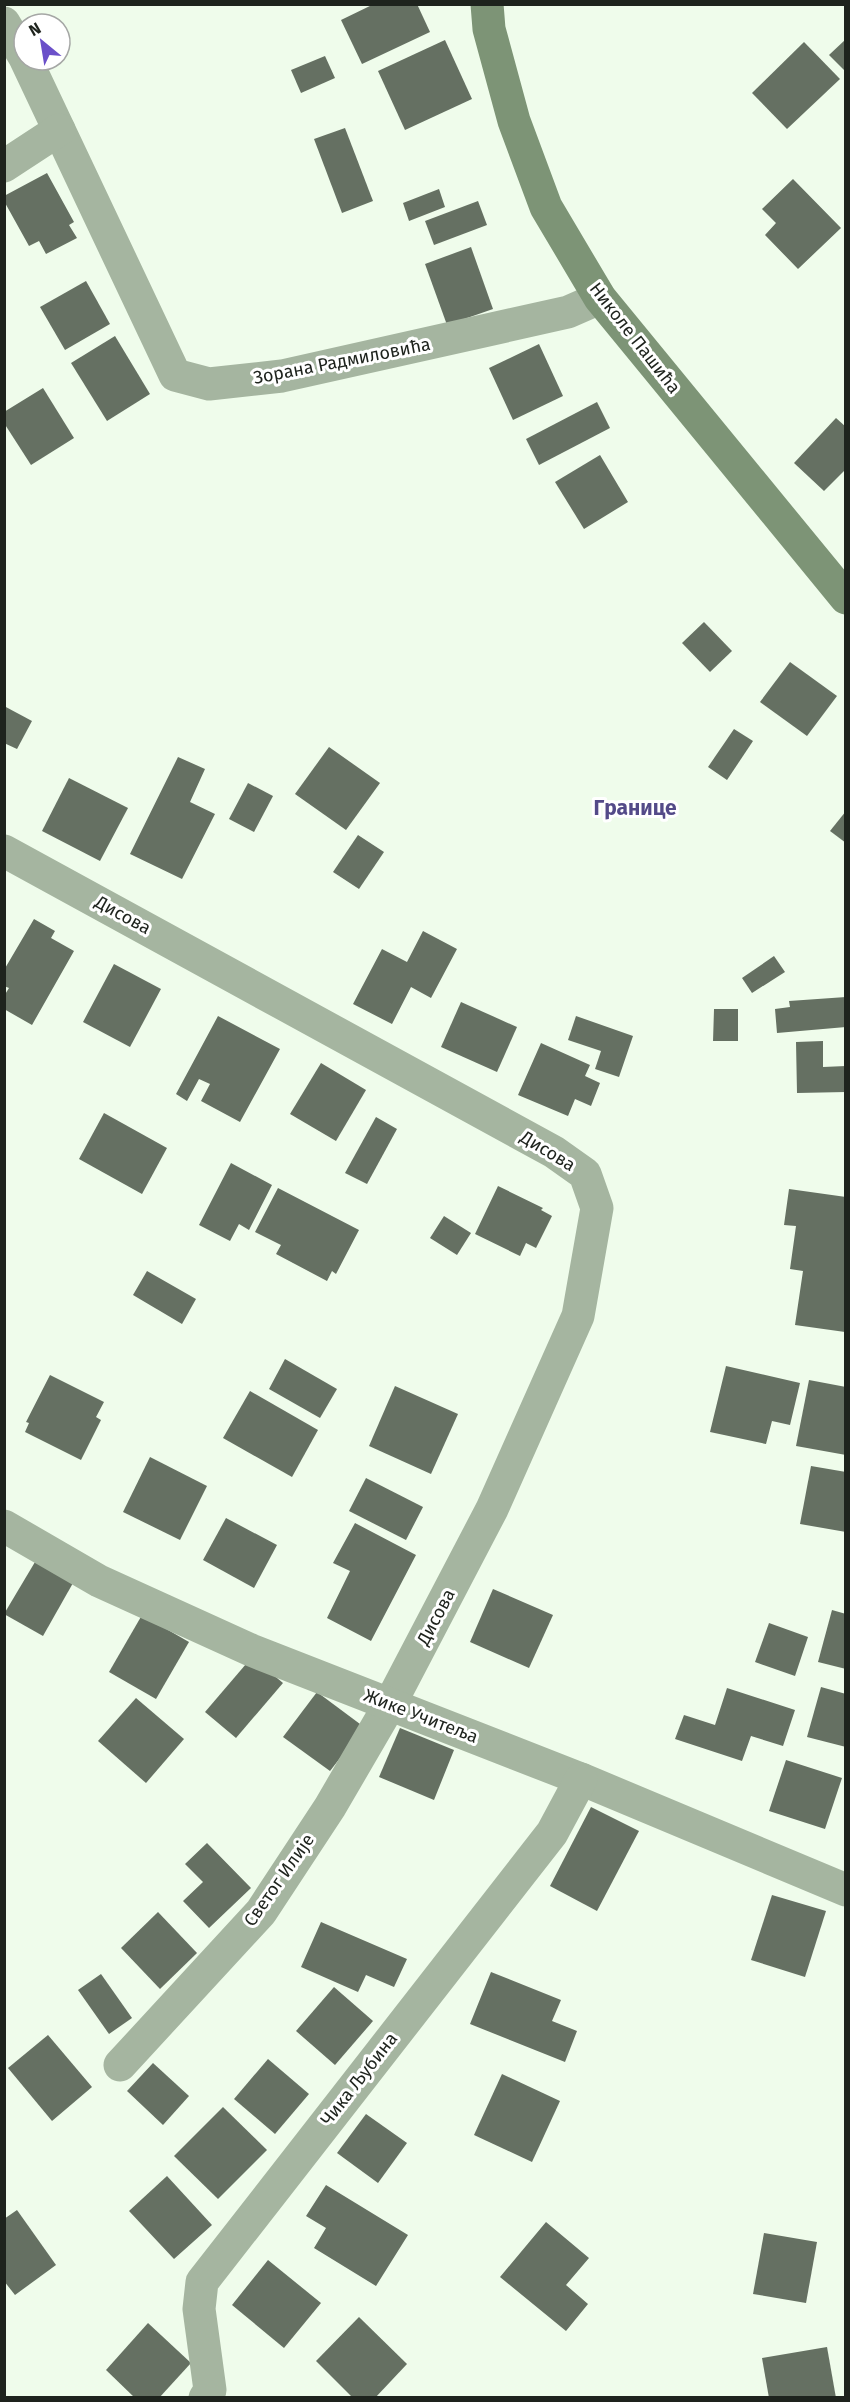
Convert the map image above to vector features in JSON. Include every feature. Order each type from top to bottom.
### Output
[{"type":"street","name":"Николе Пашића","points":[[487,4],[489,29],[514,121],[546,207],[600,298],[846,598]]},
{"type":"street","points":[[4,23],[12,36]]},
{"type":"street","name":"Зорана Радмиловића","points":[[32,72],[175,375],[209,384],[282,376],[568,312],[600,298]]},
{"type":"street","points":[[4,166],[59,130]]},
{"type":"street","name":"Дисова","points":[[4,851],[554,1152],[585,1173],[597,1208],[578,1316],[492,1509],[390,1704]]},
{"type":"street","name":"Жике Учитеља","points":[[4,1526],[99,1581],[251,1650],[581,1779],[846,1890]]},
{"type":"street","name":"Светог Илије","points":[[120,2065],[261,1912],[330,1807],[390,1704]]},
{"type":"street","name":"Чика Љубина","points":[[205,2397],[210,2390],[200,2309],[202,2282],[552,1833],[581,1779]]},
{"type":"building","points":[[374,4],[417,4],[430,32],[362,64],[341,20]]},
{"type":"building","points":[[846,39],[846,72],[829,55]]},
{"type":"building","points":[[445,40],[472,99],[405,130],[378,71]]},
{"type":"building","points":[[804,42],[840,79],[787,129],[752,93]]},
{"type":"building","points":[[325,56],[335,78],[301,93],[291,70]]},
{"type":"building","points":[[345,128],[373,201],[342,213],[314,139]]},
{"type":"building","points":[[47,173],[74,222],[69,225],[77,238],[46,254],[39,241],[29,246],[4,201],[4,196]]},
{"type":"building","points":[[793,179],[841,228],[798,269],[765,235],[776,223],[762,209]]},
{"type":"building","points":[[439,189],[445,207],[409,221],[403,203]]},
{"type":"building","points":[[478,201],[487,225],[434,245],[425,221]]},
{"type":"building","points":[[471,247],[493,309],[447,325],[425,264]]},
{"type":"building","points":[[86,281],[110,324],[65,350],[40,307]]},
{"type":"building","points":[[115,336],[150,394],[107,421],[71,363]]},
{"type":"building","points":[[539,344],[563,396],[513,420],[489,368]]},
{"type":"building","points":[[43,388],[74,438],[31,465],[4,423],[4,412]]},
{"type":"building","points":[[597,402],[610,428],[539,465],[526,439]]},
{"type":"building","points":[[836,418],[846,427],[846,469],[824,491],[794,463]]},
{"type":"building","points":[[600,455],[628,502],[584,529],[555,482]]},
{"type":"building","points":[[704,622],[732,651],[710,672],[682,643]]},
{"type":"building","points":[[790,662],[837,696],[807,736],[760,702]]},
{"type":"building","points":[[4,706],[32,721],[17,749],[4,743]]},
{"type":"building","points":[[734,729],[753,741],[727,780],[708,767]]},
{"type":"building","points":[[329,747],[380,783],[346,830],[295,794]]},
{"type":"building","points":[[178,757],[205,769],[190,802],[215,814],[182,879],[130,854]]},
{"type":"building","points":[[69,778],[128,808],[100,861],[42,831]]},
{"type":"building","points":[[248,783],[273,796],[254,832],[229,819]]},
{"type":"building","points":[[846,811],[846,843],[830,831]]},
{"type":"building","points":[[358,835],[384,852],[359,889],[333,872]]},
{"type":"building","points":[[34,919],[55,931],[51,938],[74,951],[32,1025],[4,1009],[4,996],[9,988],[4,986],[4,970]]},
{"type":"building","points":[[423,931],[457,949],[431,998],[411,987],[392,1024],[353,1004],[382,949],[407,962]]},
{"type":"building","points":[[774,956],[785,972],[752,993],[742,978]]},
{"type":"building","points":[[114,964],[161,989],[130,1047],[83,1022]]},
{"type":"building","points":[[846,997],[846,1027],[777,1033],[775,1009],[790,1007],[789,1001]]},
{"type":"building","points":[[461,1002],[517,1027],[497,1072],[441,1047]]},
{"type":"building","points":[[714,1009],[738,1009],[738,1041],[713,1041]]},
{"type":"building","points":[[218,1016],[280,1049],[240,1122],[201,1101],[210,1084],[199,1079],[187,1101],[176,1094]]},
{"type":"building","points":[[576,1016],[633,1036],[619,1077],[595,1069],[601,1051],[568,1040]]},
{"type":"building","points":[[823,1041],[823,1067],[846,1066],[846,1092],[797,1093],[796,1042]]},
{"type":"building","points":[[541,1043],[590,1065],[585,1076],[600,1083],[591,1106],[575,1099],[568,1116],[518,1095]]},
{"type":"building","points":[[321,1063],[366,1090],[336,1141],[290,1114]]},
{"type":"building","points":[[104,1113],[167,1148],[142,1194],[79,1159]]},
{"type":"building","points":[[376,1117],[397,1129],[367,1184],[345,1173]]},
{"type":"building","points":[[231,1163],[272,1185],[249,1230],[239,1224],[230,1241],[199,1225]]},
{"type":"building","points":[[498,1186],[543,1208],[541,1210],[552,1216],[536,1248],[526,1243],[520,1256],[475,1234]]},
{"type":"building","points":[[278,1188],[359,1230],[336,1274],[332,1271],[327,1281],[276,1254],[281,1245],[255,1232]]},
{"type":"building","points":[[789,1189],[846,1197],[845,1332],[795,1325],[803,1271],[790,1269],[796,1226],[784,1225]]},
{"type":"building","points":[[444,1216],[471,1233],[457,1255],[430,1238]]},
{"type":"building","points":[[147,1271],[196,1299],[182,1324],[133,1295]]},
{"type":"building","points":[[285,1359],[337,1389],[320,1418],[269,1389]]},
{"type":"building","points":[[726,1366],[800,1383],[790,1425],[772,1421],[766,1444],[710,1432]]},
{"type":"building","points":[[50,1375],[104,1402],[96,1417],[101,1420],[81,1460],[25,1432],[29,1423],[26,1422]]},
{"type":"building","points":[[809,1380],[846,1387],[846,1455],[796,1446]]},
{"type":"building","points":[[395,1386],[458,1414],[431,1474],[369,1446]]},
{"type":"building","points":[[250,1391],[318,1430],[292,1477],[223,1438]]},
{"type":"building","points":[[150,1457],[207,1486],[180,1540],[123,1512]]},
{"type":"building","points":[[811,1466],[846,1472],[846,1532],[800,1524]]},
{"type":"building","points":[[366,1478],[423,1507],[406,1540],[349,1511]]},
{"type":"building","points":[[226,1518],[277,1545],[254,1588],[203,1560]]},
{"type":"building","points":[[355,1523],[416,1555],[371,1641],[327,1618],[350,1571],[333,1563]]},
{"type":"building","points":[[35,1562],[73,1583],[43,1636],[4,1614]]},
{"type":"building","points":[[493,1589],[553,1615],[529,1668],[470,1642]]},
{"type":"building","points":[[832,1610],[846,1614],[846,1669],[818,1662]]},
{"type":"building","points":[[142,1615],[189,1642],[156,1699],[109,1672]]},
{"type":"building","points":[[769,1623],[808,1637],[795,1676],[755,1662]]},
{"type":"building","points":[[252,1657],[283,1683],[236,1738],[205,1712]]},
{"type":"building","points":[[821,1687],[846,1694],[846,1747],[807,1737]]},
{"type":"building","points":[[727,1688],[795,1710],[783,1746],[751,1736],[742,1761],[675,1739],[684,1715],[715,1725]]},
{"type":"building","points":[[317,1692],[364,1727],[330,1771],[283,1737]]},
{"type":"building","points":[[136,1698],[184,1739],[146,1783],[98,1741]]},
{"type":"building","points":[[400,1728],[454,1750],[434,1800],[379,1777]]},
{"type":"building","points":[[786,1760],[842,1778],[825,1829],[769,1811]]},
{"type":"building","points":[[591,1807],[639,1831],[597,1911],[550,1886]]},
{"type":"building","points":[[207,1843],[251,1888],[209,1928],[183,1901],[203,1882],[185,1864]]},
{"type":"building","points":[[772,1895],[826,1911],[805,1977],[751,1960]]},
{"type":"building","points":[[158,1912],[197,1953],[160,1989],[121,1948]]},
{"type":"building","points":[[321,1922],[407,1959],[394,1987],[366,1975],[358,1992],[301,1967]]},
{"type":"building","points":[[491,1972],[561,2000],[552,2021],[577,2031],[565,2062],[470,2024]]},
{"type":"building","points":[[101,1974],[132,2018],[109,2034],[78,1990]]},
{"type":"building","points":[[334,1987],[373,2021],[335,2065],[296,2031]]},
{"type":"building","points":[[48,2035],[92,2087],[52,2121],[8,2068]]},
{"type":"building","points":[[268,2059],[309,2094],[275,2134],[234,2099]]},
{"type":"building","points":[[153,2063],[189,2096],[163,2125],[127,2091]]},
{"type":"building","points":[[502,2074],[560,2101],[532,2162],[474,2135]]},
{"type":"building","points":[[223,2107],[267,2150],[218,2199],[174,2156]]},
{"type":"building","points":[[366,2114],[407,2143],[378,2183],[337,2153]]},
{"type":"building","points":[[167,2176],[212,2225],[174,2259],[129,2211]]},
{"type":"building","points":[[326,2185],[408,2235],[376,2286],[314,2248],[326,2228],[306,2216]]},
{"type":"building","points":[[17,2210],[56,2265],[15,2295],[4,2281],[4,2219]]},
{"type":"building","points":[[546,2222],[589,2258],[566,2285],[588,2304],[566,2331],[500,2277]]},
{"type":"building","points":[[764,2233],[817,2242],[806,2303],[753,2294]]},
{"type":"building","points":[[268,2260],[321,2303],[284,2348],[232,2305]]},
{"type":"building","points":[[359,2317],[407,2364],[375,2398],[353,2398],[316,2361]]},
{"type":"building","points":[[148,2323],[191,2363],[159,2398],[135,2398],[106,2370]]},
{"type":"building","points":[[827,2347],[836,2398],[769,2398],[762,2358]]},
{"type":"district","name":"Границе","points":[[635,808]]}]
